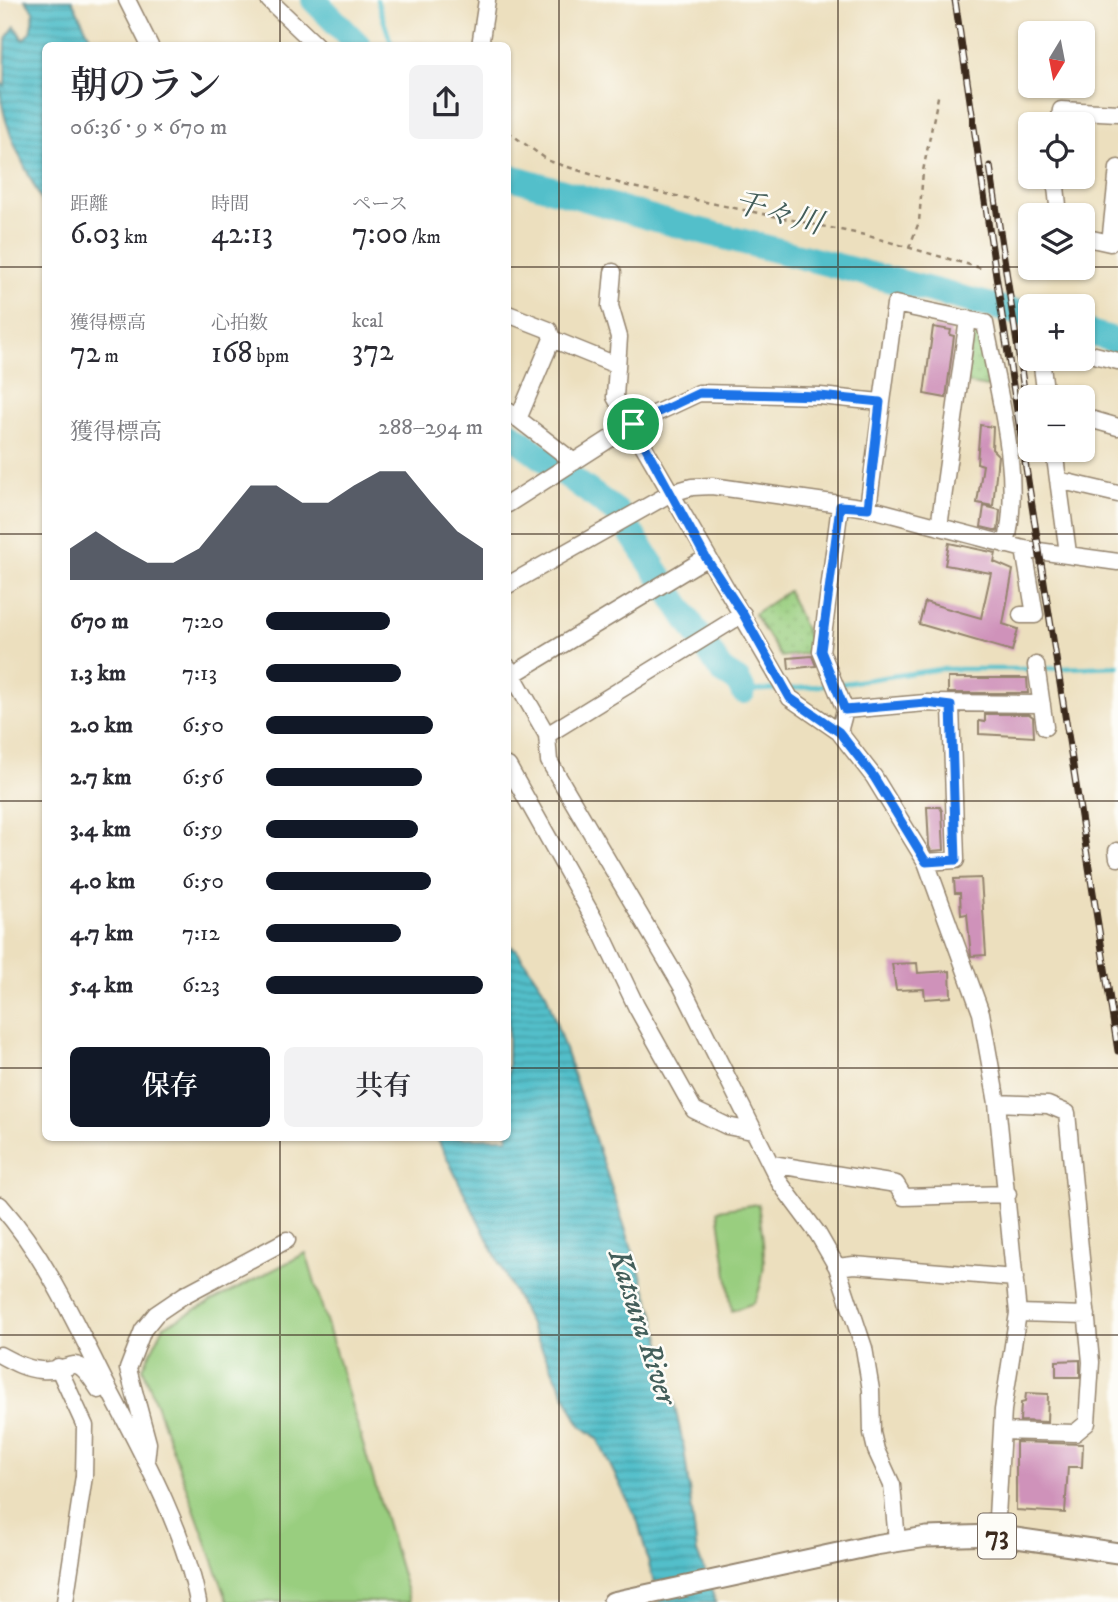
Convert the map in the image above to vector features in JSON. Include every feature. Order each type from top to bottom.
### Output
[{"type":"main road","name":"73","points":[[614,1602],[897,1541],[974,1534],[996,1535],[1118,1553]]},
{"type":"street","points":[[128,0],[148,42]]},
{"type":"street","points":[[269,0],[313,42]]},
{"type":"street","points":[[481,42],[487,0]]},
{"type":"street","points":[[1061,112],[1090,112]]},
{"type":"street","points":[[1095,112],[1118,114]]},
{"type":"street","points":[[1095,240],[1110,243],[1118,167]]},
{"type":"street","points":[[613,272],[610,306],[619,337],[615,397],[633,424],[706,558],[743,614],[790,698],[839,732],[874,777],[926,862],[981,1013],[1008,1194],[1018,1313],[1002,1431],[996,1535]]},
{"type":"street","points":[[868,508],[895,304],[985,323],[1011,467],[1006,545]]},
{"type":"street","points":[[511,315],[548,330],[552,339],[616,365]]},
{"type":"street","points":[[939,527],[968,319]]},
{"type":"street","points":[[552,339],[513,415],[574,462]]},
{"type":"street","points":[[1095,355],[1118,361]]},
{"type":"street","points":[[511,499],[633,424],[699,393],[820,396],[880,402]]},
{"type":"street","points":[[1095,420],[1118,427]]},
{"type":"street","points":[[1056,462],[1068,553]]},
{"type":"street","points":[[1058,480],[1118,494]]},
{"type":"street","points":[[511,583],[671,493],[692,487],[712,486],[868,508],[1024,549],[1118,562]]},
{"type":"street","points":[[839,732],[845,710],[821,651],[840,506]]},
{"type":"street","points":[[1021,615],[1035,615],[1024,549]]},
{"type":"street","points":[[511,670],[706,558]]},
{"type":"street","points":[[547,735],[743,614]]},
{"type":"street","points":[[1037,668],[1045,727]]},
{"type":"street","points":[[511,673],[547,735],[549,761],[681,985],[780,1183],[817,1234],[836,1267],[864,1348],[871,1390],[872,1433],[876,1450],[892,1485],[897,1541]]},
{"type":"street","points":[[845,710],[926,703],[951,706],[1042,705]]},
{"type":"street","points":[[926,862],[956,860],[951,706]]},
{"type":"street","points":[[511,771],[599,928],[636,1006],[694,1110],[727,1126],[752,1131]]},
{"type":"street","points":[[996,1103],[1048,1105],[1067,1113],[1091,1362],[1087,1423],[1075,1433],[1002,1431]]},
{"type":"street","points":[[772,1164],[896,1184],[904,1197],[1008,1194]]},
{"type":"street","points":[[0,1205],[29,1242],[146,1462],[180,1542],[198,1602]]},
{"type":"street","points":[[146,1462],[148,1443],[128,1369],[143,1330],[156,1314],[184,1295],[287,1240]]},
{"type":"street","points":[[836,1267],[853,1265],[1015,1278]]},
{"type":"street","points":[[1018,1313],[1087,1315]]},
{"type":"street","points":[[0,1354],[18,1365],[42,1371],[74,1363],[85,1368],[116,1416],[122,1415]]},
{"type":"street","points":[[58,1367],[85,1426],[83,1476],[65,1602]]},
{"type":"path","points":[[909,248],[919,222],[923,171],[939,92]]},
{"type":"path","points":[[511,134],[549,161],[628,186],[865,236],[984,269]]},
{"type":"green space","points":[[972,335],[981,335],[988,387],[965,383]]},
{"type":"green space","points":[[788,591],[815,652],[781,657],[754,614]]},
{"type":"green space","points":[[758,1204],[764,1255],[762,1279],[754,1303],[732,1311],[718,1210]]},
{"type":"green space","points":[[306,1253],[410,1602],[228,1602],[143,1368],[164,1326]]},
{"type":"water","points":[[25,0],[72,0],[93,42],[42,42],[42,202],[9,131],[0,82],[5,87],[6,38],[15,26],[23,40],[30,33],[34,12]]},
{"type":"water","name":"Katsura River","points":[[511,947],[517,950],[546,993],[656,1320],[684,1448],[697,1552],[716,1602],[659,1602],[638,1522],[597,1438],[580,1425],[438,1141],[511,1141]]},
{"type":"building","points":[[933,327],[951,330],[950,335],[954,336],[946,398],[924,394]]},
{"type":"building","points":[[980,425],[993,427],[992,449],[998,455],[993,506],[977,503],[983,465],[977,463]]},
{"type":"building","points":[[984,506],[1000,510],[998,531],[981,527]]},
{"type":"building","points":[[949,543],[996,553],[994,562],[1013,570],[1003,624],[1018,629],[1012,651],[919,624],[925,602],[981,618],[991,573],[945,565]]},
{"type":"building","points":[[812,656],[816,666],[789,669],[788,658]]},
{"type":"building","points":[[948,678],[1027,678],[1028,693],[948,693]]},
{"type":"building","points":[[985,714],[1029,714],[1033,717],[1034,737],[979,734],[979,721],[985,722]]},
{"type":"building","points":[[927,807],[940,807],[942,811],[944,850],[931,851],[929,846]]},
{"type":"building","points":[[981,878],[986,955],[971,956],[967,914],[961,915],[960,893],[955,893],[954,879]]},
{"type":"building","points":[[917,963],[918,973],[950,971],[951,997],[925,999],[924,989],[896,990],[892,964]]},
{"type":"building","points":[[1080,1360],[1080,1377],[1056,1377],[1056,1361]]},
{"type":"building","points":[[1026,1393],[1048,1394],[1047,1422],[1020,1421],[1021,1403],[1025,1402]]},
{"type":"building","points":[[1016,1442],[1083,1444],[1082,1467],[1068,1467],[1065,1513],[1016,1510]]},
{"type":"waterway","name":"千々川","points":[[314,0],[355,42]]},
{"type":"waterway","points":[[377,0],[391,42]]},
{"type":"waterway","name":"千々川","points":[[511,177],[659,220],[1018,313]]},
{"type":"waterway","name":"千々川","points":[[1095,334],[1118,341]]},
{"type":"waterway","points":[[511,434],[617,512],[722,671],[738,681],[743,691]]},
{"type":"waterway","points":[[1040,669],[1118,666]]},
{"type":"waterway","points":[[838,684],[940,669],[1031,669]]},
{"type":"waterway","points":[[789,689],[829,685]]},
{"type":"waterway","points":[[743,691],[781,689]]},
{"type":"railway","points":[[955,0],[1118,1051]]},
{"type":"railway","points":[[990,166],[1023,385]]},
{"type":"route","points":[[699,393],[820,396],[880,402],[868,508],[840,506],[821,651],[845,710],[926,703],[951,706],[956,860],[926,862],[874,777],[839,732],[790,698],[743,614],[706,558],[633,424],[699,393]]}]
